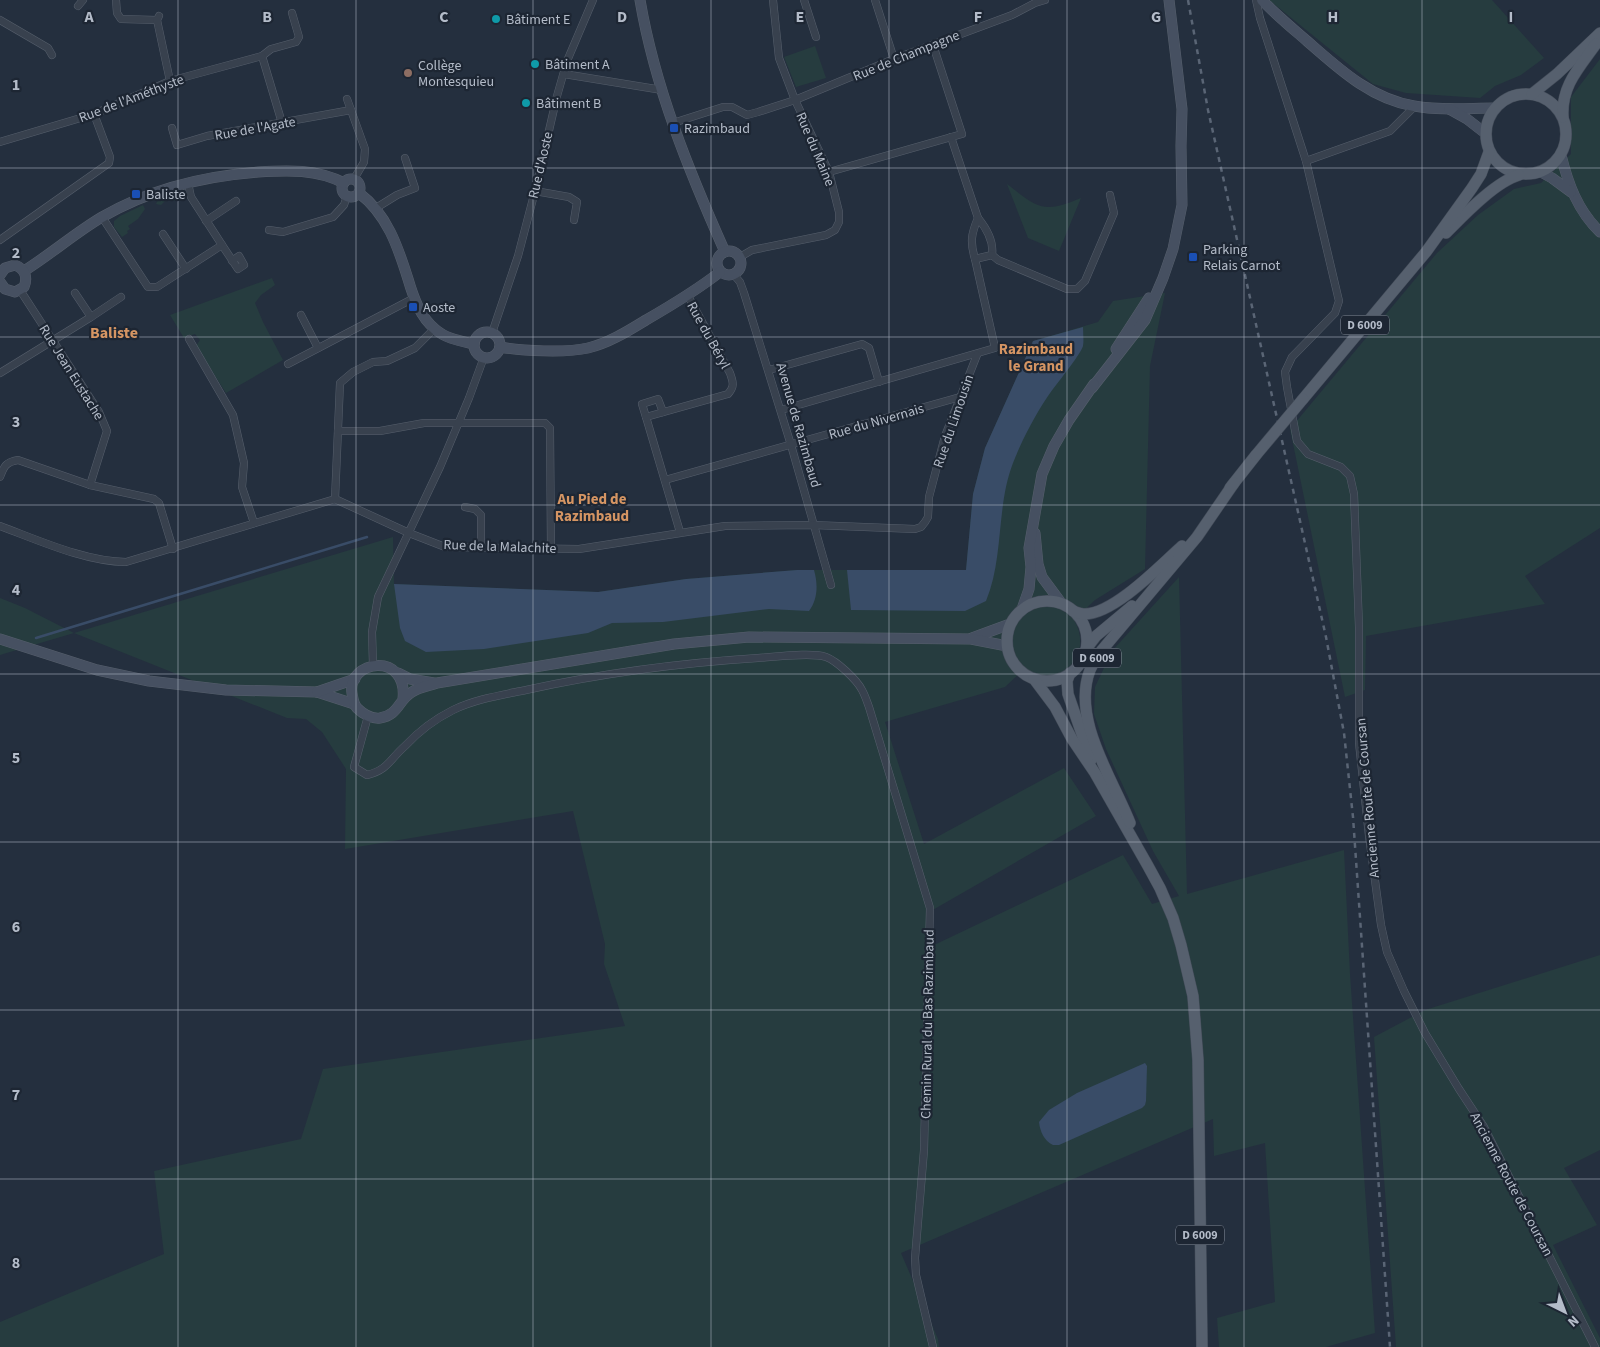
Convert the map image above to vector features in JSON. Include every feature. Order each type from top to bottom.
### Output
[{"type":"main road","points":[[640,0],[658,77],[673,123],[686,161],[725,252]]},
{"type":"main road","points":[[1022,609],[1029,589],[1031,567],[1029,548],[1042,474],[1054,446],[1069,420],[1145,320],[1173,249],[1182,205],[1182,109],[1169,0]]},
{"type":"main road","points":[[1262,0],[1342,72],[1370,91],[1414,106],[1495,108]]},
{"type":"main road","points":[[1532,94],[1557,74],[1600,33]]},
{"type":"main road","points":[[1563,117],[1555,106],[1545,98],[1532,94],[1519,94],[1506,99],[1495,108],[1488,119],[1485,133],[1489,152],[1496,163],[1507,171],[1519,175],[1541,172],[1552,165],[1561,155],[1566,143],[1562,106],[1567,88],[1600,38]]},
{"type":"main road","points":[[1448,108],[1467,119],[1485,133]]},
{"type":"main road","name":"D 6009","points":[[1086,649],[1096,636],[1130,608],[1163,573],[1256,455],[1426,252],[1472,188],[1489,152]]},
{"type":"main road","points":[[1561,155],[1572,192],[1590,223],[1600,232]]},
{"type":"main road","points":[[24,271],[102,217],[158,191],[214,177],[282,170],[309,172],[359,183],[359,193],[354,197],[347,196],[343,190],[349,181]]},
{"type":"main road","points":[[1541,172],[1572,192]]},
{"type":"main road","name":"D 6009","points":[[1426,252],[1473,207],[1508,179],[1519,175]]},
{"type":"main road","points":[[359,193],[376,208],[394,239],[414,298],[424,316],[434,329],[445,336],[474,344]]},
{"type":"main road","points":[[731,251],[740,257],[741,265],[734,275],[727,276],[720,272],[717,261],[721,254],[731,251]]},
{"type":"main road","points":[[15,265],[24,271],[26,282],[24,287],[20,290],[9,292],[1,276],[15,265]]},
{"type":"main road","points":[[500,347],[510,349],[568,350],[588,348],[613,339],[688,296],[720,272]]},
{"type":"main road","points":[[492,333],[500,340],[500,347],[492,357],[484,357],[477,352],[474,344],[477,336],[480,334],[492,333]]},
{"type":"main road","name":"D 6009","points":[[1202,1347],[1198,1060],[1195,1017],[1189,976],[1169,911],[1103,764],[1088,723],[1085,701],[1087,680],[1094,662],[1102,650],[1197,537],[1234,483]]},
{"type":"main road","points":[[1034,522],[1038,564],[1042,577],[1062,604]]},
{"type":"main road","name":"D 6009","points":[[1073,610],[1086,614],[1113,604],[1156,570],[1185,543]]},
{"type":"main road","points":[[1052,601],[1062,604],[1073,610],[1082,622],[1085,630],[1086,649],[1080,663],[1070,673],[1052,680],[1034,679],[1024,674],[1011,659],[1007,646],[1010,624],[1022,609],[1040,602],[1052,601]]},
{"type":"main road","points":[[971,639],[1010,624]]},
{"type":"main road","points":[[437,683],[410,679],[385,666],[373,666],[363,670],[355,679],[352,690],[354,704],[368,716],[379,718],[390,715],[398,709],[404,699],[412,692],[437,683],[674,644],[749,637],[971,639],[1007,646]]},
{"type":"main road","points":[[0,639],[97,670],[149,681],[226,690],[317,692],[354,704]]},
{"type":"main road","points":[[395,671],[402,679],[404,699]]},
{"type":"main road","name":"D 6009","points":[[1070,673],[1068,694],[1095,773]]},
{"type":"main road","points":[[317,692],[355,679]]},
{"type":"main road","name":"D 6009","points":[[1034,679],[1095,773],[1148,866]]},
{"type":"street","points":[[116,0],[117,13],[121,19],[158,18],[170,81]]},
{"type":"street","name":"Rue d'Aoste","points":[[492,333],[518,256],[552,114],[567,61],[593,0]]},
{"type":"street","name":"Rue du Maine","points":[[740,257],[752,250],[826,235],[835,230],[839,222],[839,212],[829,172],[795,100],[778,58],[773,0]]},
{"type":"street","points":[[804,0],[816,38]]},
{"type":"street","points":[[874,0],[894,59]]},
{"type":"street","name":"Ancienne Route de Coursan","points":[[1256,0],[1260,18],[1306,161],[1339,301],[1335,314],[1292,357],[1285,372],[1286,387],[1297,441],[1308,454],[1341,467],[1350,476],[1354,494],[1359,627],[1359,743],[1368,836],[1381,926],[1387,952],[1425,1033],[1459,1090],[1484,1127],[1595,1347]]},
{"type":"street","name":"Rue de Champagne","points":[[673,123],[724,107],[732,107],[747,115],[795,100],[1043,1]]},
{"type":"street","name":"Rue de l'Améthyste","points":[[0,142],[94,114],[170,81],[262,56],[271,49],[296,42],[299,37],[292,14]]},
{"type":"street","points":[[0,20],[48,48],[52,55]]},
{"type":"street","points":[[829,172],[962,134],[933,45]]},
{"type":"street","points":[[262,56],[282,123]]},
{"type":"street","points":[[564,74],[662,90]]},
{"type":"street","points":[[642,86],[658,77]]},
{"type":"street","points":[[347,99],[365,149],[364,162],[349,181]]},
{"type":"street","points":[[1306,161],[1390,131],[1414,106]]},
{"type":"street","name":"Rue de l'Agate","points":[[172,128],[177,145],[207,136],[351,110]]},
{"type":"street","points":[[0,240],[109,163],[110,157],[94,114]]},
{"type":"street","points":[[951,137],[978,218],[984,225],[993,246],[992,255]]},
{"type":"street","points":[[376,208],[397,195],[415,188],[405,158]]},
{"type":"street","points":[[188,183],[191,197],[232,261]]},
{"type":"street","points":[[535,191],[569,197],[577,202],[574,220]]},
{"type":"street","points":[[992,255],[998,260],[1067,289],[1078,288],[1085,281],[1114,213],[1110,195]]},
{"type":"street","points":[[269,230],[283,232],[333,217],[344,206],[347,196]]},
{"type":"street","points":[[206,220],[236,201]]},
{"type":"street","points":[[102,217],[148,287],[157,288],[222,245]]},
{"type":"street","points":[[781,410],[977,355],[995,348],[971,246],[973,229],[978,218]]},
{"type":"street","points":[[163,234],[186,268]]},
{"type":"street","points":[[975,259],[992,255]]},
{"type":"street","name":"Avenue de Razimbaud","points":[[734,275],[740,282],[769,370],[831,585]]},
{"type":"street","name":"Rue Jean Eustache","points":[[20,290],[99,412],[107,431],[90,485]]},
{"type":"street","points":[[75,294],[91,317]]},
{"type":"street","name":"Rue du Béryl","points":[[646,418],[728,394],[734,385],[730,373],[688,296]]},
{"type":"street","points":[[1,371],[121,297]]},
{"type":"street","points":[[288,364],[414,298]]},
{"type":"street","points":[[301,315],[318,348]]},
{"type":"street","points":[[0,526],[90,558],[109,562],[126,562],[335,499],[340,383],[352,372],[373,362],[388,361],[415,348],[434,329]]},
{"type":"street","points":[[189,339],[233,415],[244,463],[242,487],[254,523]]},
{"type":"street","points":[[769,370],[862,344],[869,348],[879,382]]},
{"type":"street","name":"Rue du Limousin","points":[[813,524],[915,529],[921,527],[928,516],[929,497],[945,436],[977,355]]},
{"type":"street","points":[[373,666],[372,632],[378,597],[459,422],[484,357]]},
{"type":"street","name":"Rue du Nivernais","points":[[665,480],[960,397]]},
{"type":"street","points":[[663,412],[658,399],[642,404],[680,532]]},
{"type":"street","points":[[338,431],[380,431],[424,423],[545,423],[550,428],[551,549]]},
{"type":"street","points":[[0,477],[4,465],[10,461],[18,460],[90,485],[154,499],[159,503],[173,548]]},
{"type":"street","name":"Rue de la Malachite","points":[[335,499],[409,533],[445,547],[579,549],[725,526],[813,524]]},
{"type":"street","points":[[466,507],[475,508],[481,515],[481,547]]},
{"type":"street","name":"Chemin Rural du Bas Razimbaud","points":[[368,716],[354,767],[367,775],[380,772],[427,725],[454,709],[480,700],[544,686],[666,666],[802,655],[827,657],[850,674],[862,688],[870,707],[930,908],[924,1150],[915,1258],[916,1275],[933,1347]]},
{"type":"green space","points":[[1269,0],[1492,0],[1544,58],[1521,75],[1495,86],[1480,98],[1406,93],[1373,84]]},
{"type":"green space","points":[[815,46],[826,78],[796,87],[784,57]]},
{"type":"green space","points":[[1600,59],[1600,528],[1525,576],[1545,604],[1366,636],[1365,690],[1345,697],[1290,429],[1437,253],[1478,215],[1514,189],[1541,183],[1571,154],[1571,97]]},
{"type":"green space","points":[[1007,184],[1026,199],[1041,206],[1058,206],[1081,198],[1059,251],[1028,238]]},
{"type":"green space","points":[[180,193],[185,197],[178,201],[177,199],[174,201],[172,198],[161,205],[156,204],[158,200]]},
{"type":"green space","points":[[143,205],[145,209],[138,219],[128,226],[130,229],[127,231],[128,233],[122,237],[114,227],[114,221]]},
{"type":"green space","points":[[272,278],[275,285],[261,295],[255,303],[283,360],[226,393],[196,346],[200,340],[195,334],[184,338],[170,315]]},
{"type":"green space","points":[[1165,293],[1150,366],[1145,569],[1095,600],[1074,620],[1079,633],[1080,646],[1077,657],[1061,673],[1050,676],[1038,674],[1025,668],[1005,687],[885,722],[924,844],[1064,768],[1096,816],[931,911],[932,946],[1123,855],[1152,904],[1179,896],[1153,851],[1106,749],[1094,714],[1095,687],[1112,651],[1179,577],[1187,894],[1344,850],[1350,974],[1375,1333],[1326,1347],[1219,1347],[1217,1318],[1275,1302],[1265,1143],[1214,1156],[1213,1119],[901,1253],[938,1339],[939,1347],[0,1347],[0,1322],[164,1254],[154,1171],[301,1139],[323,1069],[625,1026],[604,964],[605,944],[573,811],[345,849],[346,769],[322,732],[306,719],[287,718],[74,633],[393,537],[394,584],[598,592],[686,579],[797,570],[966,570],[973,494],[985,448],[1033,341],[1098,322],[1113,301]]},
{"type":"green space","points":[[0,598],[25,608],[74,633],[0,655]]},
{"type":"green space","points":[[1600,955],[1600,1150],[1564,1168],[1597,1225],[1553,1245],[1600,1338],[1600,1347],[1396,1347],[1374,1037],[1425,1010]]},
{"type":"water","points":[[1083,327],[1083,346],[1081,350],[1038,412],[1024,437],[1013,463],[1004,497],[992,585],[986,601],[965,611],[851,610],[847,570],[966,570],[973,494],[985,448],[1033,341]]},
{"type":"water","points":[[814,570],[816,591],[814,602],[809,611],[769,609],[663,622],[612,623],[588,633],[484,649],[426,652],[405,641],[400,628],[394,584],[598,592],[686,579]]},
{"type":"water","points":[[1145,1063],[1147,1066],[1146,1101],[1142,1108],[1059,1145],[1053,1145],[1045,1138],[1041,1132],[1039,1122],[1049,1110],[1077,1093]]},
{"type":"waterway","points":[[36,638],[367,537]]},
{"type":"railway","points":[[1188,0],[1208,110],[1326,637],[1344,733],[1353,817],[1390,1347]]},
{"type":"place","name":"Bâtiment E","points":[[496,19]]},
{"type":"place","name":"Bâtiment A","points":[[535,64]]},
{"type":"place","name":"Collège Montesquieu","points":[[408,73]]},
{"type":"place","name":"Bâtiment B","points":[[526,103]]},
{"type":"place","name":"Razimbaud","points":[[674,128]]},
{"type":"place","name":"Baliste","points":[[136,194]]},
{"type":"place","name":"Parking Relais Carnot","points":[[1193,257]]},
{"type":"place","name":"Aoste","points":[[413,307]]},
{"type":"district","name":"Baliste","points":[[114,332]]},
{"type":"district","name":"Razimbaud le Grand","points":[[1036,358]]},
{"type":"district","name":"Au Pied de Razimbaud","points":[[592,508]]}]
